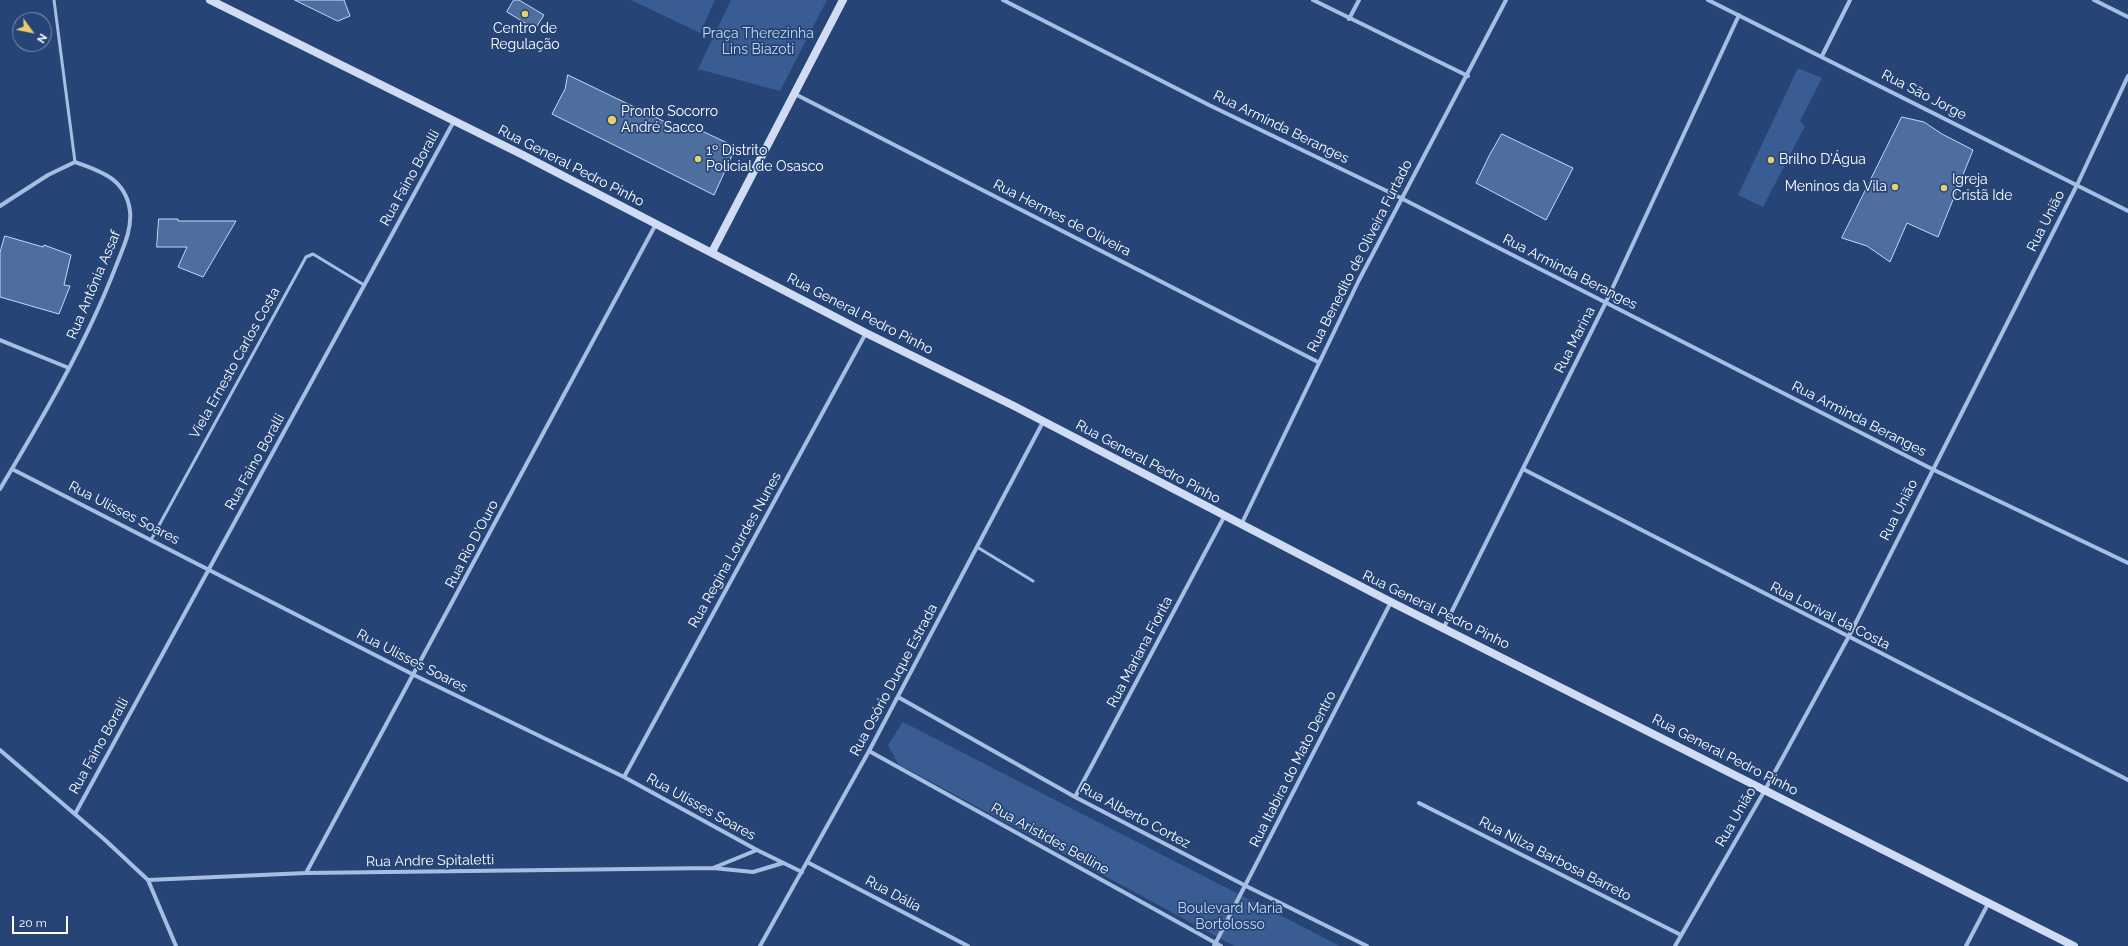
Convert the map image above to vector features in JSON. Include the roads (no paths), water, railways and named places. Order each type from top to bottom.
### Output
[{"type":"street","name":"Rua General Pedro Pinho","points":[[210,0],[454,121],[712,252],[866,333],[1043,422],[1224,517],[2074,946]]},
{"type":"street","points":[[712,252],[843,0]]},
{"type":"street","name":"Rua Arminda Beranges","points":[[1003,0],[1606,302],[1932,469],[2128,563]]},
{"type":"street","points":[[1313,0],[1349,19],[1468,76]]},
{"type":"street","points":[[1349,19],[1359,0]]},
{"type":"street","name":"Rua Benedito de Oliveira Furtado","points":[[1241,525],[1318,362],[1401,199],[1468,76],[1506,0]]},
{"type":"street","name":"Rua São Jorge","points":[[1708,0],[2128,211]]},
{"type":"street","points":[[1822,56],[1850,0]]},
{"type":"street","points":[[2094,0],[2128,17]]},
{"type":"street","name":"Rua Marina","points":[[1444,627],[1606,302],[1739,15]]},
{"type":"street","name":"Rua União","points":[[1675,946],[1765,790],[1848,638],[1932,469],[2077,185],[2128,76]]},
{"type":"street","name":"Rua Hermes de Oliveira","points":[[795,94],[1318,362]]},
{"type":"street","name":"Rua Faino Boralli","points":[[75,814],[454,121]]},
{"type":"street","points":[[0,206],[48,175],[75,162]]},
{"type":"street","name":"Rua Antônia Assaf","points":[[0,489],[69,368],[112,277],[131,225],[130,209],[124,191],[113,178],[75,162]]},
{"type":"street","name":"Rua Rio D'Ouro","points":[[306,873],[656,224]]},
{"type":"street","name":"Rua Regina Lourdes Nunes","points":[[624,777],[866,333]]},
{"type":"street","points":[[0,340],[69,368]]},
{"type":"street","name":"Rua Osório Duque Estrada","points":[[760,946],[869,751],[1043,422]]},
{"type":"street","name":"Rua Ulisses Soares","points":[[12,468],[414,675],[624,777],[757,850],[802,872]]},
{"type":"street","name":"Rua Lorival da Costa","points":[[1523,469],[1848,638],[2128,780]]},
{"type":"street","name":"Rua Mariana Fiorita","points":[[1075,797],[1224,517]]},
{"type":"street","name":"Rua Itabira do Mato Dentro","points":[[1215,944],[1391,602]]},
{"type":"street","name":"Rua Alberto Cortez","points":[[898,697],[1075,797],[1246,886],[1367,946]]},
{"type":"street","points":[[0,750],[75,814],[148,880],[176,946]]},
{"type":"street","name":"Rua Aristides Belline","points":[[869,751],[1221,946]]},
{"type":"street","name":"Rua Nilza Barbosa Barreto","points":[[1419,803],[1681,935]]},
{"type":"street","name":"Rua Andre Spitaletti","points":[[713,868],[757,850]]},
{"type":"street","name":"Rua Dália","points":[[807,862],[968,946]]},
{"type":"street","name":"Rua Andre Spitaletti","points":[[148,880],[306,873],[713,868],[753,872],[782,863]]},
{"type":"street","points":[[1966,946],[1989,902]]},
{"type":"lane","points":[[54,0],[75,162]]},
{"type":"lane","name":"Viela Ernesto Carlos Costa","points":[[151,540],[306,257],[313,254],[364,286]]},
{"type":"lane","points":[[977,547],[1033,581]]},
{"type":"place","name":"Centro de Regulação","points":[[525,14]]},
{"type":"place","name":"Pronto Socorro André Sacco","points":[[612,120]]},
{"type":"place","name":"1º Distrito Policial de Osasco","points":[[698,159]]},
{"type":"place","name":"Brilho D'Água","points":[[1771,160]]},
{"type":"place","name":"Meninos da Vila","points":[[1895,187]]},
{"type":"place","name":"Igreja Cristã Ide","points":[[1944,188]]},
{"type":"park label","name":"Praça Therezinha Lins Biazoti","points":[[758,42]]},
{"type":"park label","name":"Boulevard Maria Bortolosso","points":[[1230,918]]}]
